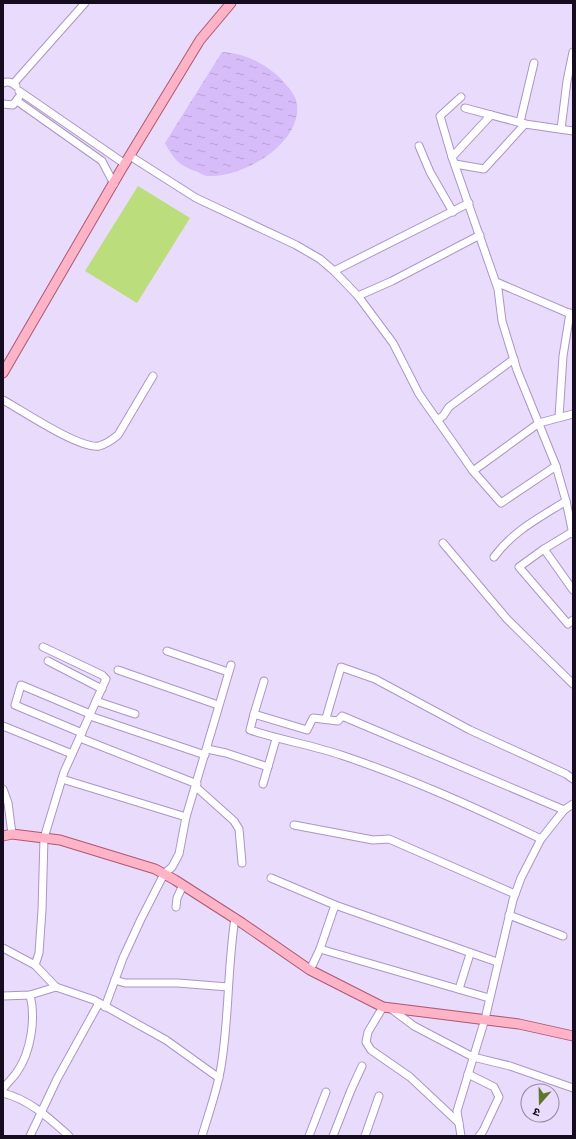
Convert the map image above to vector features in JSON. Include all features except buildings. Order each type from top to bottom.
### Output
[{"type":"main road","points":[[3,373],[127,160],[200,40],[231,3]]},
{"type":"main road","points":[[8,835],[60,840],[140,864],[164,874],[235,918],[310,970],[387,1008],[485,1019],[573,1036]]},
{"type":"street","points":[[14,83],[85,3]]},
{"type":"street","points":[[560,129],[573,52]]},
{"type":"street","points":[[454,161],[484,169],[523,123],[534,63]]},
{"type":"street","points":[[3,83],[14,83],[19,90],[127,160],[196,198],[296,245],[320,259],[358,296],[393,343],[418,394],[473,472],[501,503],[556,466]]},
{"type":"street","points":[[3,104],[13,105],[17,101],[19,90]]},
{"type":"street","points":[[461,97],[440,116],[496,282],[502,321],[514,359],[556,466],[573,533],[544,549],[519,566],[568,624],[573,620]]},
{"type":"street","points":[[17,101],[102,161],[114,184]]},
{"type":"street","points":[[466,108],[523,123],[573,131]]},
{"type":"street","points":[[454,161],[491,115]]},
{"type":"street","points":[[419,146],[430,172],[453,212]]},
{"type":"street","points":[[334,272],[469,203]]},
{"type":"street","points":[[358,296],[392,281],[480,236]]},
{"type":"street","points":[[496,282],[571,314],[563,356],[559,417]]},
{"type":"street","points":[[437,420],[449,407],[514,359]]},
{"type":"street","points":[[3,400],[62,434],[85,444],[99,446],[110,442],[118,435],[153,376]]},
{"type":"street","points":[[473,472],[539,422],[573,414]]},
{"type":"street","points":[[494,557],[505,542],[520,530],[566,501]]},
{"type":"street","points":[[443,543],[507,619],[573,684]]},
{"type":"street","points":[[544,549],[573,590]]},
{"type":"street","points":[[35,965],[39,953],[44,838],[62,780],[72,754],[106,679],[102,675],[43,647]]},
{"type":"street","points":[[167,651],[228,672]]},
{"type":"street","points":[[48,661],[102,689]]},
{"type":"street","points":[[30,1136],[57,1079],[102,1005],[115,980],[123,958],[164,874],[172,867],[179,854],[186,817],[231,665]]},
{"type":"street","points":[[326,718],[341,667],[375,679],[470,730],[566,774],[573,779]]},
{"type":"street","points":[[118,670],[218,705]]},
{"type":"street","points":[[264,681],[250,730],[276,739],[339,754],[393,773],[541,839]]},
{"type":"street","points":[[242,863],[238,829],[234,821],[219,805],[196,786],[15,705],[21,684],[90,715],[206,752],[226,753],[268,767]]},
{"type":"street","points":[[96,701],[135,714]]},
{"type":"street","points":[[254,714],[307,730],[313,718],[326,718],[338,721],[342,716],[564,810]]},
{"type":"street","points":[[3,726],[72,754]]},
{"type":"street","points":[[263,784],[276,739]]},
{"type":"street","points":[[62,780],[186,817]]},
{"type":"street","points":[[3,790],[8,803],[8,835]]},
{"type":"street","points":[[461,1136],[457,1111],[485,1019],[497,962],[515,894],[521,878],[541,839],[564,810],[573,804]]},
{"type":"street","points":[[294,824],[373,840],[389,839],[515,894]]},
{"type":"street","points":[[271,878],[335,905],[470,954],[497,962]]},
{"type":"street","points":[[176,907],[177,898],[183,885]]},
{"type":"street","points":[[310,970],[320,949],[335,905]]},
{"type":"street","points":[[509,915],[563,936]]},
{"type":"street","points":[[202,1136],[219,1078],[223,1053],[231,948],[235,918]]},
{"type":"street","points":[[3,948],[35,965],[56,987],[94,1000],[166,1040],[219,1078]]},
{"type":"street","points":[[320,949],[489,998]]},
{"type":"street","points":[[459,989],[470,954]]},
{"type":"street","points":[[115,980],[125,983],[178,983],[228,987]]},
{"type":"street","points":[[3,996],[30,996],[56,987]]},
{"type":"street","points":[[3,1089],[17,1072],[30,1037],[33,1020],[30,996]]},
{"type":"street","points":[[459,1123],[410,1077],[371,1050],[366,1042],[368,1032],[387,1008],[414,1026],[473,1057],[510,1066],[573,1086]]},
{"type":"street","points":[[333,1136],[362,1066]]},
{"type":"street","points":[[468,1074],[494,1087],[499,1097],[484,1131],[479,1136]]},
{"type":"street","points":[[309,1136],[326,1092]]},
{"type":"street","points":[[3,1093],[18,1097],[42,1112],[69,1136]]},
{"type":"street","points":[[365,1136],[379,1096]]},
{"type":"green space","points":[[138,186],[190,218],[137,303],[85,271]]},
{"type":"water","points":[[222,52],[238,54],[252,59],[279,77],[295,97],[297,104],[296,118],[290,132],[268,155],[238,171],[223,175],[208,176],[178,162],[171,154],[165,143]]}]
